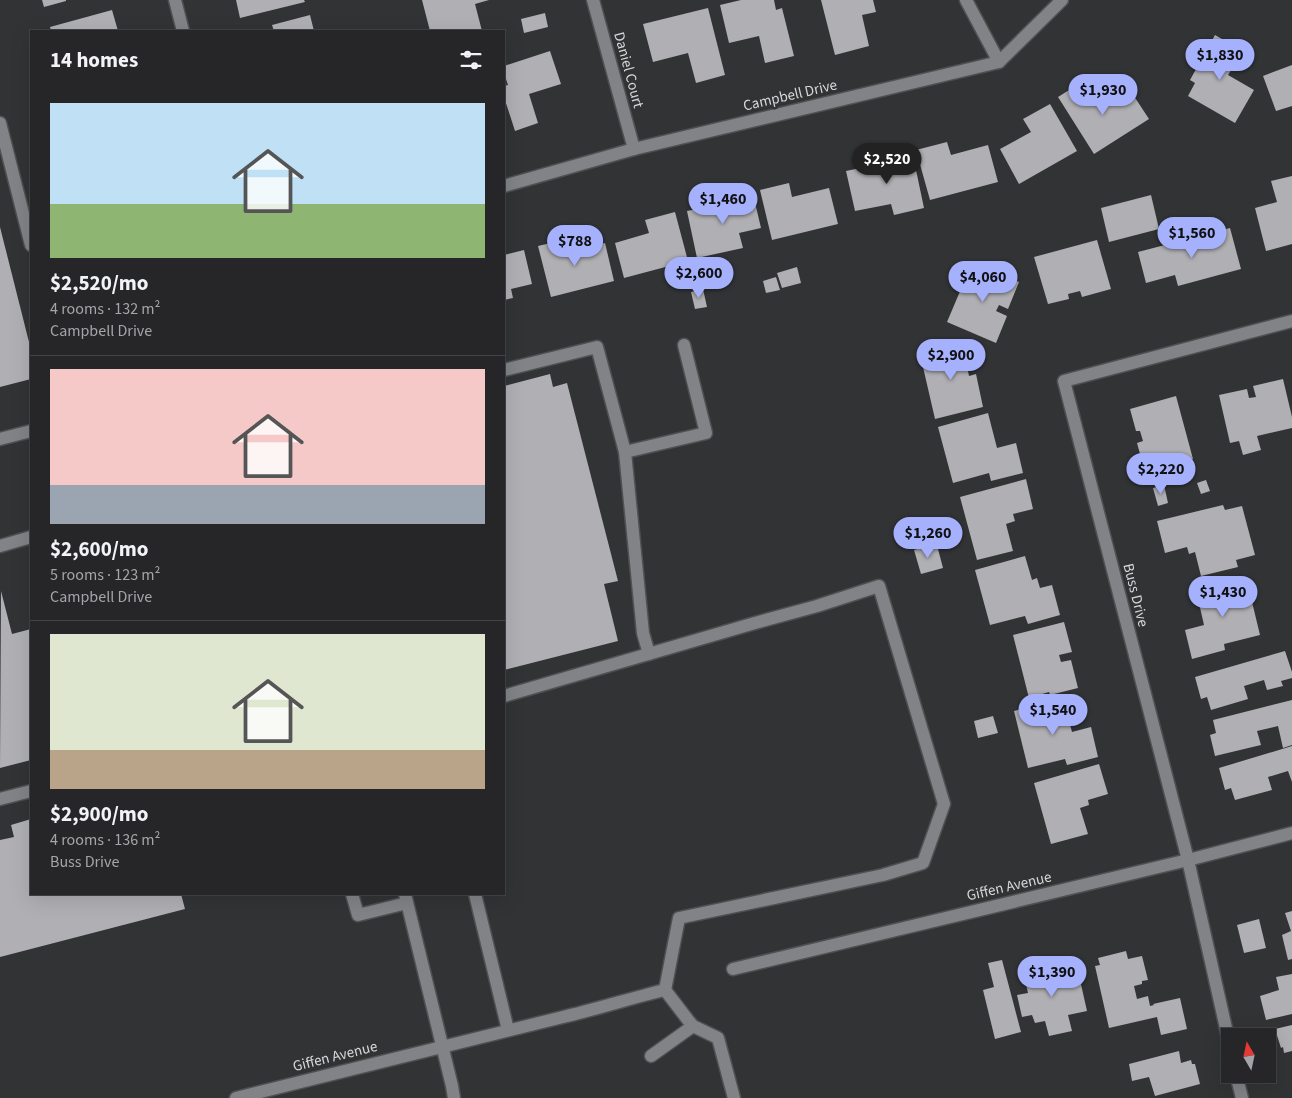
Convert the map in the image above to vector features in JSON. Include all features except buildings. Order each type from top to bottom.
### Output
[{"type":"street","points":[[175,0],[183,30]]},
{"type":"street","name":"Daniel Court","points":[[593,0],[634,150]]},
{"type":"street","points":[[966,0],[999,62],[1062,0]]},
{"type":"street","name":"Campbell Drive","points":[[505,186],[634,150],[999,62]]},
{"type":"street","points":[[0,124],[30,242]]},
{"type":"street","name":"Buss Drive","points":[[1226,1028],[1188,860],[1064,381],[1292,321]]},
{"type":"street","points":[[625,452],[706,433],[684,344]]},
{"type":"street","points":[[505,370],[597,347],[625,452],[643,633],[649,654]]},
{"type":"street","points":[[0,439],[30,431]]},
{"type":"street","points":[[0,546],[30,537]]},
{"type":"street","points":[[505,696],[817,606],[878,586],[944,804],[924,863],[883,875],[679,918],[665,990],[694,1026],[718,1038],[734,1098]]},
{"type":"street","points":[[0,800],[30,791]]},
{"type":"street","name":"Giffen Avenue","points":[[733,968],[1188,860],[1292,833]]},
{"type":"street","points":[[352,895],[358,915],[406,898],[454,1098]]},
{"type":"street","points":[[475,895],[508,1030]]},
{"type":"street","name":"Giffen Avenue","points":[[236,1098],[566,1017],[636,996],[665,990]]},
{"type":"street","points":[[651,1056],[694,1026]]},
{"type":"street","points":[[1238,1083],[1242,1098]]}]
